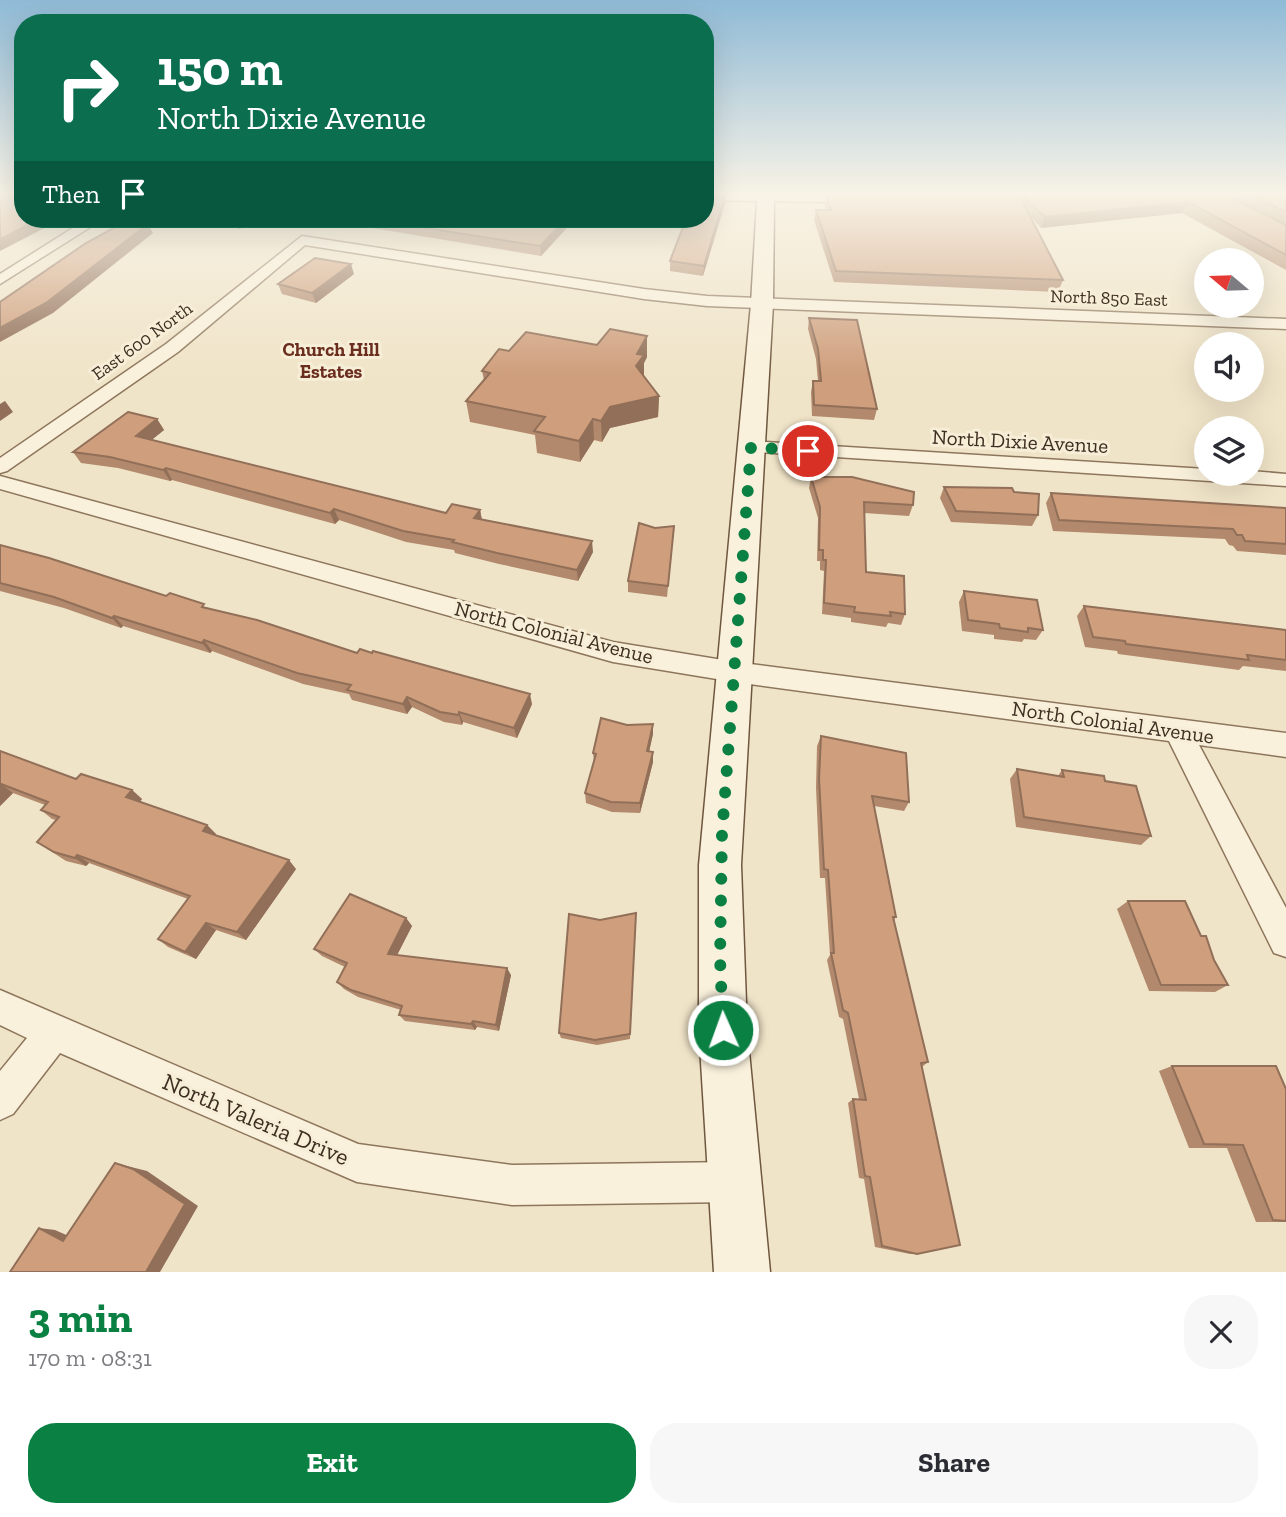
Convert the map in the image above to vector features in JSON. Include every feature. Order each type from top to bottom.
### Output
[{"type":"street","points":[[3,275],[37,254]]},
{"type":"street","name":"East 600 North","points":[[0,467],[172,348],[285,254]]},
{"type":"street","name":"North 850 East","points":[[391,254],[644,295],[762,304],[1286,324]]},
{"type":"street","points":[[742,1272],[723,1030],[720,945],[722,834],[764,254]]},
{"type":"street","name":"North Dixie Avenue","points":[[751,447],[1286,480]]},
{"type":"street","name":"North Colonial Avenue","points":[[0,482],[613,652],[735,672],[1286,745]]},
{"type":"street","points":[[1177,730],[1286,941]]},
{"type":"street","name":"North Valeria Drive","points":[[0,1007],[357,1163],[512,1185],[734,1182]]},
{"type":"street","points":[[0,1101],[54,1032]]},
{"type":"building","points":[[69,254],[109,254],[46,303],[0,328],[0,302]]},
{"type":"building","points":[[673,254],[707,254],[704,266],[670,261]]},
{"type":"building","points":[[831,254],[1050,254],[1063,280],[836,271]]},
{"type":"building","points":[[315,258],[351,264],[312,293],[278,284]]},
{"type":"building","points":[[809,318],[857,320],[877,409],[814,405],[813,381],[821,381],[818,349]]},
{"type":"building","points":[[610,329],[647,336],[637,354],[644,355],[636,366],[659,396],[610,407],[601,421],[593,419],[579,441],[534,431],[545,417],[466,401],[490,373],[482,371],[499,349],[509,351],[526,332],[597,345]]},
{"type":"building","points":[[128,412],[157,419],[136,436],[446,513],[452,504],[480,510],[474,518],[592,541],[577,570],[452,542],[454,540],[403,531],[334,509],[330,513],[166,468],[163,470],[110,457],[73,452]]},
{"type":"building","points":[[811,477],[852,477],[914,492],[913,505],[864,502],[866,572],[904,576],[905,614],[890,612],[891,616],[854,612],[855,607],[824,603],[826,560],[823,560],[823,550],[819,550],[820,507]]},
{"type":"building","points":[[944,487],[1012,488],[1014,492],[1039,494],[1038,515],[956,511]]},
{"type":"building","points":[[1051,493],[1286,508],[1286,544],[1245,541],[1242,535],[1237,535],[1233,529],[1059,520]]},
{"type":"building","points":[[639,523],[655,528],[674,526],[668,586],[628,581]]},
{"type":"building","points":[[0,545],[166,596],[170,593],[204,604],[202,607],[257,620],[357,653],[360,649],[372,653],[373,651],[530,694],[514,728],[459,712],[459,715],[440,712],[407,697],[403,704],[347,690],[351,685],[297,673],[204,640],[202,643],[114,616],[112,618],[54,597],[0,583]]},
{"type":"building","points":[[964,591],[1037,600],[1043,630],[1028,628],[1028,632],[1000,628],[999,624],[968,620]]},
{"type":"building","points":[[1084,606],[1286,630],[1286,660],[1247,655],[1249,660],[1126,644],[1125,641],[1093,637]]},
{"type":"building","points":[[601,718],[627,725],[653,724],[647,751],[653,752],[640,803],[611,802],[585,793],[596,754],[593,753]]},
{"type":"building","points":[[821,736],[906,753],[909,802],[872,796],[896,917],[893,917],[928,1062],[921,1063],[960,1245],[917,1254],[882,1246],[870,1177],[865,1176],[853,1099],[866,1100],[848,1013],[843,1010],[831,953],[834,953],[828,870],[824,869],[819,779]]},
{"type":"building","points":[[0,751],[76,779],[81,774],[132,790],[126,797],[207,825],[203,831],[289,860],[237,932],[206,923],[185,952],[158,939],[190,896],[77,855],[75,858],[54,852],[37,842],[59,817],[41,810],[48,802],[0,785]]},
{"type":"building","points":[[1017,769],[1064,777],[1062,770],[1104,776],[1105,781],[1136,786],[1151,836],[1024,817]]},
{"type":"building","points":[[350,894],[406,918],[388,954],[507,968],[496,1025],[399,1015],[402,1006],[351,990],[337,982],[347,963],[314,949]]},
{"type":"building","points":[[1128,901],[1185,901],[1201,936],[1206,936],[1214,960],[1228,985],[1161,985]]},
{"type":"building","points":[[636,913],[630,1034],[595,1040],[559,1033],[569,914],[600,920]]},
{"type":"building","points":[[1172,1066],[1276,1066],[1286,1089],[1286,1221],[1273,1220],[1243,1145],[1204,1144]]},
{"type":"building","points":[[115,1163],[133,1169],[185,1204],[146,1272],[10,1272],[39,1228],[63,1241]]},
{"type":"district","name":"Church Hill Estates","points":[[331,360]]},
{"type":"route","points":[[723,1030],[720,958],[722,834],[751,447],[808,451]]}]
